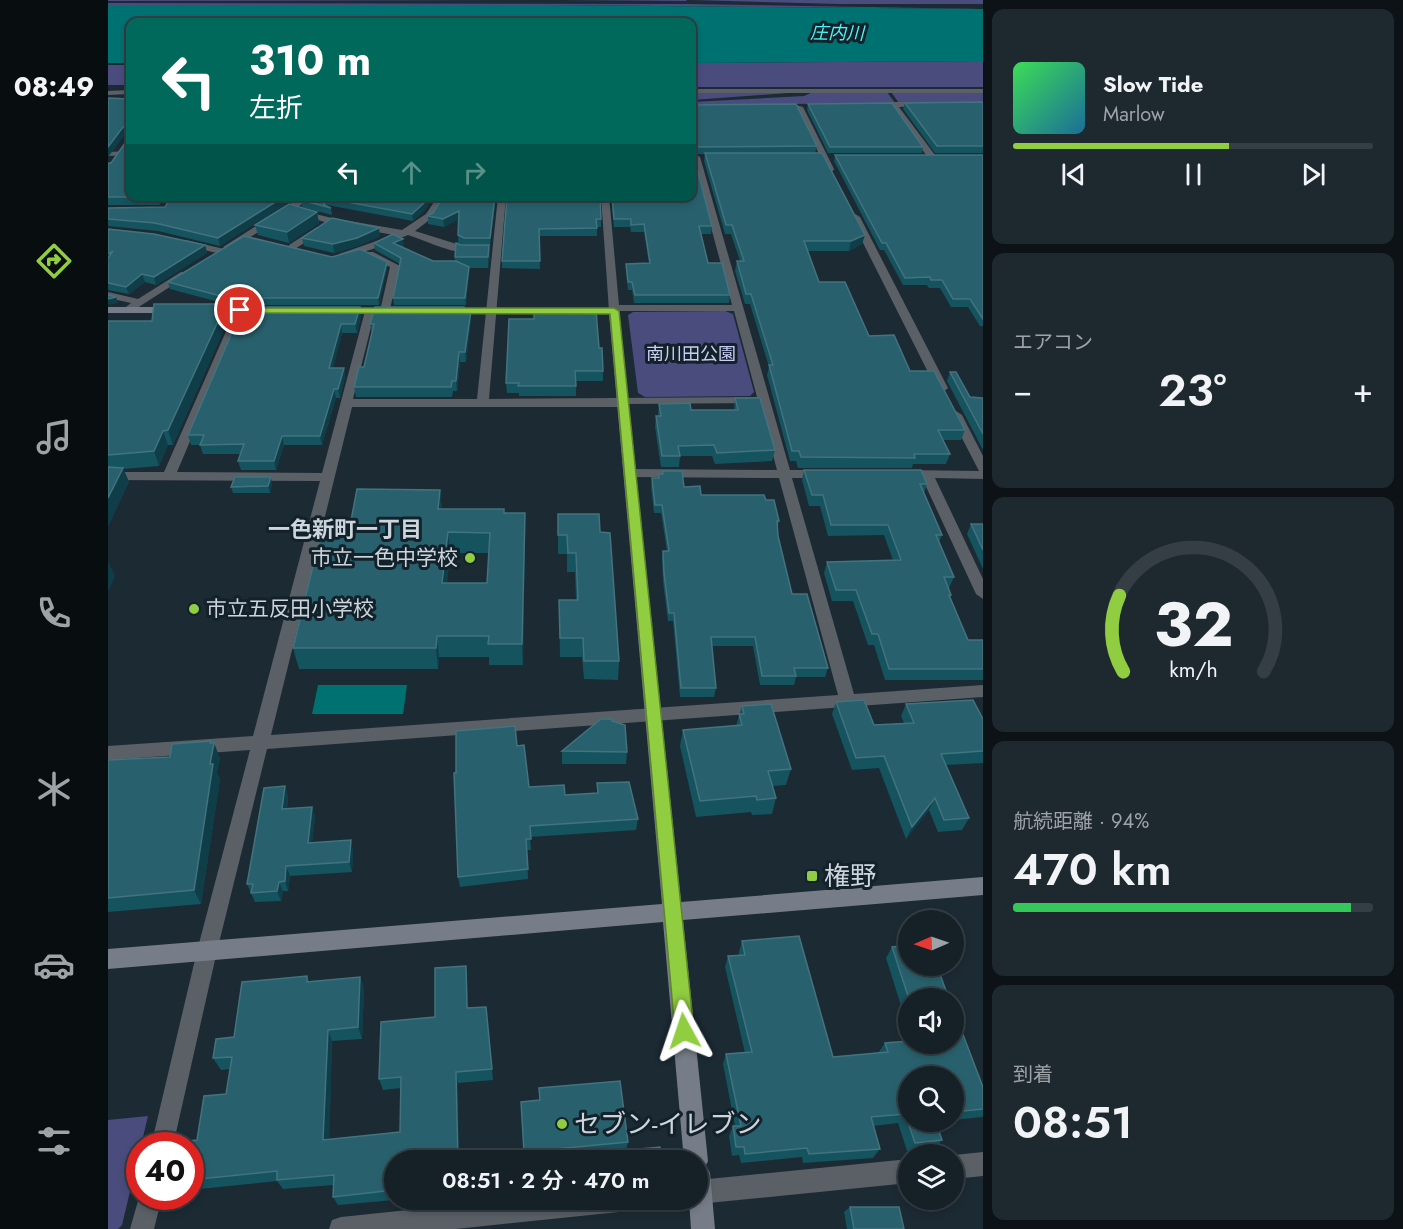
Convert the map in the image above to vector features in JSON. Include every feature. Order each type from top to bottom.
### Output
[{"type":"street","points":[[108,88],[126,90]]},
{"type":"street","points":[[108,93],[126,91]]},
{"type":"street","points":[[696,91],[983,91]]},
{"type":"street","points":[[700,100],[803,94],[803,91]]},
{"type":"street","points":[[893,104],[932,157]]},
{"type":"street","points":[[858,105],[930,104]]},
{"type":"street","points":[[787,107],[803,107],[819,157],[836,180]]},
{"type":"street","points":[[108,167],[124,145]]},
{"type":"street","points":[[108,154],[126,153]]},
{"type":"street","points":[[697,157],[783,474],[848,700]]},
{"type":"street","points":[[819,157],[836,157]]},
{"type":"street","points":[[920,157],[942,157]]},
{"type":"street","points":[[178,241],[217,254],[302,201]]},
{"type":"street","points":[[334,258],[362,250],[403,232],[429,217],[440,201]]},
{"type":"street","points":[[483,403],[502,201]]},
{"type":"street","points":[[605,201],[695,1150]]},
{"type":"street","points":[[290,209],[331,221],[403,232],[450,244],[462,251],[497,251]]},
{"type":"street","points":[[852,211],[983,468]]},
{"type":"street","points":[[303,250],[287,246],[331,221]]},
{"type":"street","points":[[243,237],[263,241]]},
{"type":"street","points":[[362,250],[396,266],[385,311]]},
{"type":"street","points":[[127,310],[194,268]]},
{"type":"street","points":[[108,295],[138,302]]},
{"type":"street","points":[[444,311],[738,308]]},
{"type":"street","points":[[109,313],[127,310],[275,310]]},
{"type":"street","points":[[169,476],[240,310]]},
{"type":"street","points":[[334,311],[408,311]]},
{"type":"street","points":[[165,1132],[207,951],[370,311]]},
{"type":"street","points":[[347,403],[763,400]]},
{"type":"street","points":[[630,473],[831,474]]},
{"type":"street","points":[[891,474],[983,475]]},
{"type":"street","points":[[927,475],[983,594]]},
{"type":"street","points":[[108,476],[327,477]]},
{"type":"street","points":[[108,753],[983,691]]},
{"type":"street","points":[[108,959],[983,886]]},
{"type":"street","points":[[964,1167],[982,1167]]},
{"type":"street","points":[[708,1185],[898,1172]]},
{"type":"street","points":[[142,1229],[147,1210]]},
{"type":"street","points":[[341,1229],[421,1225],[540,1210]]},
{"type":"street","points":[[701,1210],[703,1229]]},
{"type":"green space","points":[[108,0],[557,0],[108,1]]},
{"type":"green space","points":[[557,0],[686,0],[687,1]]},
{"type":"green space","points":[[692,0],[983,0],[983,4],[840,4]]},
{"type":"green space","points":[[108,3],[687,4],[983,9],[549,5],[108,5]]},
{"type":"green space","points":[[983,61],[983,87],[696,87],[696,63]]},
{"type":"green space","points":[[108,65],[126,65],[126,85],[108,85]]},
{"type":"green space","points":[[813,92],[887,92],[895,103],[696,105],[696,102],[804,96]]},
{"type":"green space","points":[[891,92],[983,92],[983,103],[899,103]]},
{"type":"green space","points":[[696,93],[788,93],[696,100]]},
{"type":"green space","name":"南川田公園","points":[[725,311],[733,314],[754,392],[750,396],[645,397],[638,393],[628,315],[633,312]]},
{"type":"green space","points":[[148,1116],[144,1132],[126,1132],[126,1208],[122,1225],[118,1229],[108,1229],[108,1120]]},
{"type":"water","name":"庄内川","points":[[108,5],[549,5],[983,9],[983,61],[696,63],[696,18],[126,18],[126,63],[108,63]]},
{"type":"water","points":[[318,685],[407,685],[403,714],[312,714]]},
{"type":"building","points":[[108,98],[126,99],[126,127],[123,127],[108,147]]},
{"type":"building","points":[[983,102],[983,146],[937,146],[905,103]]},
{"type":"building","points":[[892,103],[923,147],[830,147],[808,104]]},
{"type":"building","points":[[796,104],[817,146],[696,147],[696,105]]},
{"type":"building","points":[[126,142],[126,197],[108,197],[108,163],[111,163]]},
{"type":"building","points":[[705,153],[822,153],[865,235],[851,241],[804,241],[819,282],[845,282],[869,336],[894,335],[910,371],[934,371],[965,430],[938,430],[950,454],[914,454],[915,458],[801,457],[799,451],[792,451],[769,365],[773,365],[751,294],[746,294],[737,261],[744,261],[732,225],[726,225]]},
{"type":"building","points":[[835,155],[983,155],[983,319],[970,299],[953,299],[942,280],[931,280],[930,277],[905,278],[886,243],[882,243]]},
{"type":"building","points":[[696,164],[712,226],[699,226],[708,263],[722,263],[730,295],[635,295],[632,282],[628,282],[626,264],[650,263],[644,224],[631,225],[631,219],[614,219],[612,201],[696,201]]},
{"type":"building","points":[[168,201],[277,201],[218,238],[155,223],[108,219],[108,208],[165,207]]},
{"type":"building","points":[[305,201],[325,201],[324,205],[331,208]]},
{"type":"building","points":[[342,201],[425,201],[412,214]]},
{"type":"building","points":[[441,201],[494,201],[490,238],[464,238],[458,235],[459,211],[443,219],[428,216],[433,213]]},
{"type":"building","points":[[507,201],[600,201],[601,219],[596,219],[597,228],[539,229],[540,261],[502,261]]},
{"type":"building","points":[[289,204],[317,212],[287,232],[255,225]]},
{"type":"building","points":[[332,218],[379,228],[357,238],[333,244],[302,238]]},
{"type":"building","points":[[108,229],[154,234],[205,245],[154,277],[142,274],[126,287],[108,283],[108,258],[113,251],[108,254]]},
{"type":"building","points":[[393,234],[403,239],[393,243],[433,261],[456,261],[469,267],[465,298],[393,298],[401,258],[374,243]]},
{"type":"building","points":[[244,236],[332,257],[360,249],[387,262],[378,298],[228,298],[168,282]]},
{"type":"building","points":[[456,243],[489,245],[488,257],[455,257]]},
{"type":"building","points":[[154,304],[226,304],[168,430],[163,431],[154,451],[108,455],[108,321],[152,321]]},
{"type":"building","points":[[266,307],[360,307],[355,324],[341,324],[329,368],[344,368],[338,389],[334,389],[320,436],[282,436],[274,461],[238,461],[244,444],[200,445],[204,435],[188,435],[242,309],[267,309]]},
{"type":"building","points":[[375,307],[464,307],[464,310],[471,310],[465,352],[459,352],[456,381],[452,381],[451,387],[354,387],[359,367],[364,367],[374,324],[370,324]]},
{"type":"building","points":[[534,310],[596,310],[603,371],[575,371],[576,386],[518,386],[519,383],[506,383],[509,319],[534,319]]},
{"type":"building","points":[[950,372],[956,372],[970,397],[983,398],[983,434]]},
{"type":"building","points":[[735,398],[760,398],[775,450],[717,453],[714,445],[678,446],[680,456],[662,456],[656,416],[661,416],[659,404],[690,403],[691,410],[738,410]]},
{"type":"building","points":[[108,467],[123,468],[108,498]]},
{"type":"building","points":[[804,470],[921,470],[927,484],[920,484],[942,535],[936,535],[954,577],[944,577],[951,595],[949,595],[968,640],[983,640],[983,669],[889,669],[878,634],[872,634],[856,590],[836,590],[827,562],[901,560],[888,525],[831,525],[823,495],[812,495]]},
{"type":"building","points":[[663,471],[682,471],[684,487],[700,486],[701,495],[764,495],[766,500],[774,500],[779,521],[777,521],[778,536],[792,594],[807,594],[828,668],[794,668],[796,676],[762,676],[755,637],[711,637],[716,688],[681,688],[674,613],[669,613],[664,573],[663,551],[669,551],[662,505],[655,505],[652,478],[659,478],[658,474],[663,474]]},
{"type":"building","points":[[235,477],[271,477],[268,486],[231,487]]},
{"type":"building","points":[[357,489],[440,490],[438,509],[504,509],[504,513],[525,513],[522,644],[488,644],[489,636],[437,636],[436,648],[293,648],[323,525],[350,526]],"holes":[[[448,532],[490,533],[487,583],[442,583]]]},
{"type":"building","points":[[558,514],[599,514],[600,532],[610,533],[619,661],[584,661],[583,638],[560,638],[559,600],[578,600],[576,553],[568,553],[567,535],[558,535]]},
{"type":"building","points":[[971,524],[983,524],[983,550]]},
{"type":"building","points":[[864,700],[874,725],[914,723],[906,704],[973,700],[983,719],[983,751],[941,754],[969,818],[944,820],[935,798],[912,827],[884,756],[856,758],[836,702]]},
{"type":"building","points":[[771,704],[791,769],[768,771],[776,798],[757,800],[756,796],[700,801],[683,730],[742,725],[739,714],[744,714],[742,706]]},
{"type":"building","points":[[601,719],[612,719],[612,721],[625,725],[627,752],[562,751]]},
{"type":"building","points":[[515,726],[517,746],[524,745],[529,787],[564,785],[565,795],[598,793],[597,783],[629,782],[638,819],[530,826],[531,839],[526,839],[528,869],[458,877],[454,773],[456,773],[456,731]]},
{"type":"building","points":[[211,741],[210,743],[214,743],[210,764],[213,764],[194,890],[108,898],[108,760],[170,757],[172,744]]},
{"type":"building","points":[[285,786],[282,809],[312,807],[308,843],[351,840],[349,862],[286,866],[285,881],[279,882],[277,891],[251,893],[253,884],[247,884],[264,788]]},
{"type":"building","points":[[799,936],[833,1057],[888,1052],[885,1043],[898,1042],[898,1054],[964,1054],[964,1037],[983,1087],[983,1109],[964,1111],[964,1066],[898,1066],[898,1115],[871,1117],[880,1149],[809,1154],[807,1148],[745,1154],[744,1147],[736,1147],[733,1126],[741,1126],[726,1054],[752,1052],[728,956],[745,955],[742,941]]},
{"type":"building","points":[[898,946],[898,965],[892,947]]},
{"type":"building","points":[[466,966],[467,1008],[486,1007],[492,1069],[456,1072],[458,1150],[384,1150],[384,1191],[333,1197],[334,1175],[277,1180],[277,1171],[204,1179],[204,1132],[198,1132],[204,1096],[226,1094],[232,1057],[213,1058],[216,1039],[234,1037],[242,982],[307,976],[307,982],[360,977],[358,1027],[328,1030],[323,1140],[400,1132],[401,1077],[379,1079],[381,1022],[435,1017],[435,968]]},
{"type":"building","points":[[901,976],[941,976],[945,988],[905,988]]},
{"type":"building","points":[[620,1081],[628,1142],[524,1150],[521,1102],[540,1100],[539,1088]]},
{"type":"building","points":[[911,1132],[939,1132],[942,1140],[915,1143]]},
{"type":"building","points":[[660,1147],[661,1150],[640,1150]]},
{"type":"building","points":[[850,1207],[898,1207],[904,1229],[854,1229]]},
{"type":"place","name":"市立一色中学校","points":[[470,558]]},
{"type":"place","name":"市立五反田小学校","points":[[194,609]]},
{"type":"place","name":"権野","points":[[812,876]]},
{"type":"place","name":"セブン-イレブン","points":[[562,1124]]},
{"type":"district","name":"一色新町一丁目","points":[[345,529]]},
{"type":"route","points":[[240,310],[614,311],[684,1031]]}]
